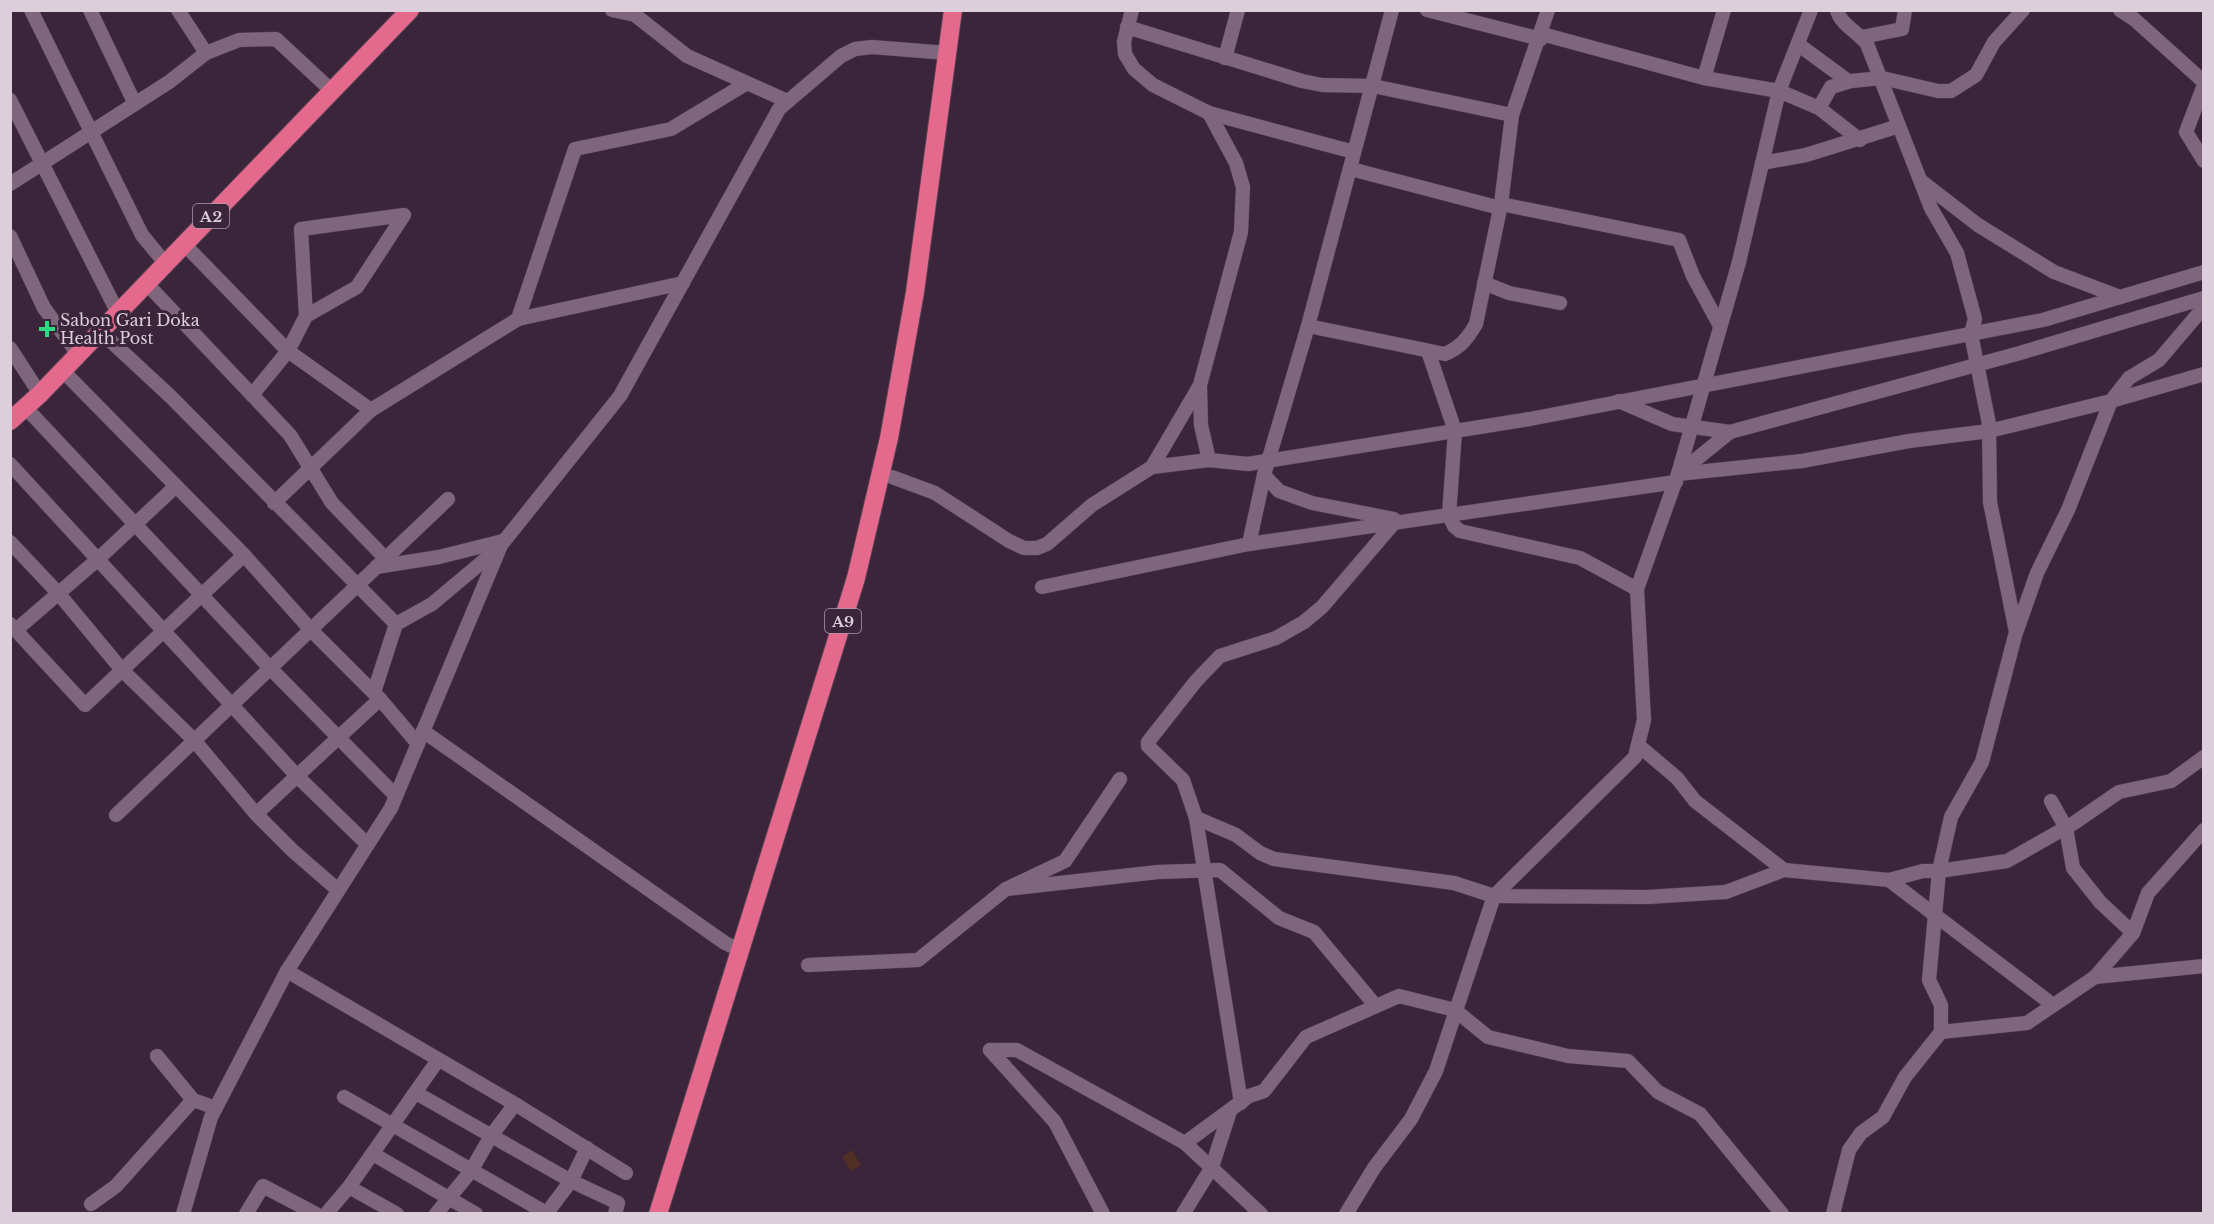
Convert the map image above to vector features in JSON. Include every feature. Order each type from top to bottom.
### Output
[{"type":"highway","name":"A2","points":[[10,421],[40,394],[410,10]]},
{"type":"highway","name":"A9","points":[[658,1214],[856,578],[889,438],[915,292],[953,10]]},
{"type":"highway","name":"A9","points":[[670,1214],[868,581],[892,477],[927,294],[965,10]]},
{"type":"street","points":[[31,10],[142,235],[165,263]]},
{"type":"street","points":[[90,10],[135,104]]},
{"type":"street","points":[[178,10],[206,53]]},
{"type":"street","points":[[612,10],[635,15],[687,56],[785,100]]},
{"type":"street","points":[[1132,10],[1124,42],[1125,54],[1134,69],[1153,85],[1209,113],[1354,152]]},
{"type":"street","points":[[1226,58],[1238,10]]},
{"type":"street","points":[[1427,10],[1541,36],[1704,78],[1779,91],[1819,108],[1860,140]]},
{"type":"street","points":[[1308,326],[1445,354],[1459,348],[1467,340],[1476,324],[1500,206],[1512,115],[1541,36],[1548,10]]},
{"type":"street","points":[[1704,78],[1724,10]]},
{"type":"street","points":[[1862,37],[1902,29],[1905,10]]},
{"type":"street","points":[[1819,108],[1831,87],[1848,81],[1882,78],[1938,91],[1958,88],[1977,75],[1994,42],[2023,10]]},
{"type":"street","points":[[1249,544],[1264,475],[1351,169],[1391,11]]},
{"type":"street","points":[[1346,1214],[1374,1168],[1411,1119],[1436,1071],[1494,896],[1635,758],[1644,720],[1637,589],[1677,478],[1739,262],[1779,91],[1811,11]]},
{"type":"street","points":[[2124,11],[2204,83],[2186,132],[2204,161]]},
{"type":"street","points":[[1839,12],[1842,21],[1862,37],[1882,78],[1931,208],[1957,253],[1975,319],[1971,334],[1989,431],[1990,502],[2016,632]]},
{"type":"street","points":[[1127,27],[1322,85],[1373,86],[1512,115]]},
{"type":"street","points":[[10,184],[169,82],[206,53],[238,40],[276,39],[332,91]]},
{"type":"street","points":[[1799,45],[1848,81]]},
{"type":"street","points":[[256,814],[338,738],[377,695],[396,624],[432,604],[503,543],[620,396],[785,100],[841,56],[855,49],[872,47],[947,53]]},
{"type":"street","points":[[518,320],[575,149],[671,129],[747,83]]},
{"type":"street","points":[[10,100],[118,313]]},
{"type":"street","points":[[1152,467],[1200,385],[1241,232],[1243,201],[1236,163],[1209,113]]},
{"type":"street","points":[[1762,164],[1806,155],[1899,126]]},
{"type":"street","points":[[1351,169],[1500,206],[1679,240],[1695,281],[1720,326]]},
{"type":"street","points":[[1919,180],[1978,225],[2054,272],[2120,297]]},
{"type":"street","points":[[252,395],[288,351],[306,316],[301,229],[404,215],[357,287],[306,316]]},
{"type":"street","points":[[10,236],[44,308],[78,354]]},
{"type":"street","points":[[184,244],[288,351],[371,410]]},
{"type":"street","points":[[892,477],[935,493],[1009,541],[1024,548],[1037,548],[1047,544],[1092,505],[1152,467],[1209,460],[1248,464],[1455,431],[1619,401],[2043,320],[2204,272]]},
{"type":"street","points":[[274,503],[371,410],[518,320],[683,283]]},
{"type":"street","points":[[1484,283],[1509,293],[1560,303]]},
{"type":"street","points":[[146,284],[290,435],[332,503],[381,562]]},
{"type":"street","points":[[1619,401],[1672,423],[1730,432],[2204,298]]},
{"type":"street","points":[[1833,1214],[1849,1150],[1861,1133],[1883,1117],[1905,1077],[1941,1032],[1941,1005],[1929,980],[1939,871],[1951,817],[1982,762],[2016,632],[2037,573],[2068,510],[2111,401],[2129,378],[2159,360],[2204,307]]},
{"type":"street","points":[[100,331],[171,397],[396,624]]},
{"type":"street","points":[[10,348],[40,394]]},
{"type":"street","points":[[1428,351],[1455,431],[1449,515],[1454,526],[1461,531],[1580,558],[1637,589]]},
{"type":"street","points":[[62,370],[244,555],[311,630],[420,737],[725,943],[740,950]]},
{"type":"street","points":[[1042,587],[1249,544],[1802,461],[1909,441],[1989,431],[2111,401],[2204,374]]},
{"type":"street","points":[[1200,385],[1201,425],[1209,460]]},
{"type":"street","points":[[26,408],[270,668],[396,796]]},
{"type":"street","points":[[1677,478],[1730,432]]},
{"type":"street","points":[[10,464],[297,776],[367,844]]},
{"type":"street","points":[[1264,475],[1279,491],[1312,503],[1398,521]]},
{"type":"street","points":[[176,486],[59,594],[13,627],[84,705],[244,555]]},
{"type":"street","points":[[116,815],[193,739],[448,499]]},
{"type":"street","points":[[1183,1214],[1212,1167],[1235,1107],[1196,818],[1183,780],[1148,746],[1148,742],[1196,681],[1220,656],[1276,638],[1304,622],[1322,607],[1398,521]]},
{"type":"street","points":[[10,542],[59,594],[122,670],[193,739],[256,814],[293,851],[338,890]]},
{"type":"street","points":[[381,562],[439,557],[503,543]]},
{"type":"street","points":[[183,1214],[216,1108],[287,971],[396,796],[503,543]]},
{"type":"street","points":[[1638,746],[1677,778],[1695,801],[1784,870]]},
{"type":"street","points":[[1196,818],[1236,835],[1260,853],[1274,859],[1454,883],[1494,896],[1648,897],[1726,892],[1784,870],[1888,879],[1923,871],[1939,871],[2007,861],[2066,828],[2120,792],[2171,781],[2204,758]]},
{"type":"street","points":[[808,965],[918,960],[1006,889],[1065,861],[1120,779]]},
{"type":"street","points":[[2051,801],[2066,828],[2073,868],[2100,902],[2133,933]]},
{"type":"street","points":[[1941,1032],[2027,1023],[2095,977],[2133,933],[2148,893],[2204,830]]},
{"type":"street","points":[[1006,889],[1158,872],[1220,870],[1280,918],[1314,932],[1376,1005]]},
{"type":"street","points":[[1888,879],[2053,1005]]},
{"type":"street","points":[[2095,977],[2204,966]]},
{"type":"street","points":[[287,971],[515,1104],[626,1173]]},
{"type":"street","points":[[1185,1143],[1235,1107],[1264,1091],[1306,1037],[1399,996],[1455,1010],[1488,1037],[1568,1056],[1628,1061],[1658,1092],[1700,1114],[1782,1214]]},
{"type":"street","points":[[1103,1214],[1055,1122],[990,1050],[1017,1050],[1185,1143],[1261,1214]]},
{"type":"street","points":[[157,1056],[193,1100],[216,1108]]},
{"type":"street","points":[[326,1214],[373,1154],[438,1060]]},
{"type":"street","points":[[416,1093],[570,1180],[618,1203],[615,1214]]},
{"type":"street","points":[[344,1097],[547,1213],[570,1180],[587,1148]]},
{"type":"street","points":[[91,1204],[116,1186],[193,1100]]},
{"type":"street","points":[[436,1214],[471,1171],[491,1136],[515,1104]]},
{"type":"street","points":[[373,1154],[476,1214]]},
{"type":"street","points":[[246,1214],[262,1186],[316,1214]]},
{"type":"street","points":[[349,1187],[397,1214]]},
{"type":"shaded area","points":[[852,1150],[861,1165],[851,1171],[842,1157]]},
{"type":"place","name":"Sabon Gari Doka Health Post","points":[[47,329]]}]
